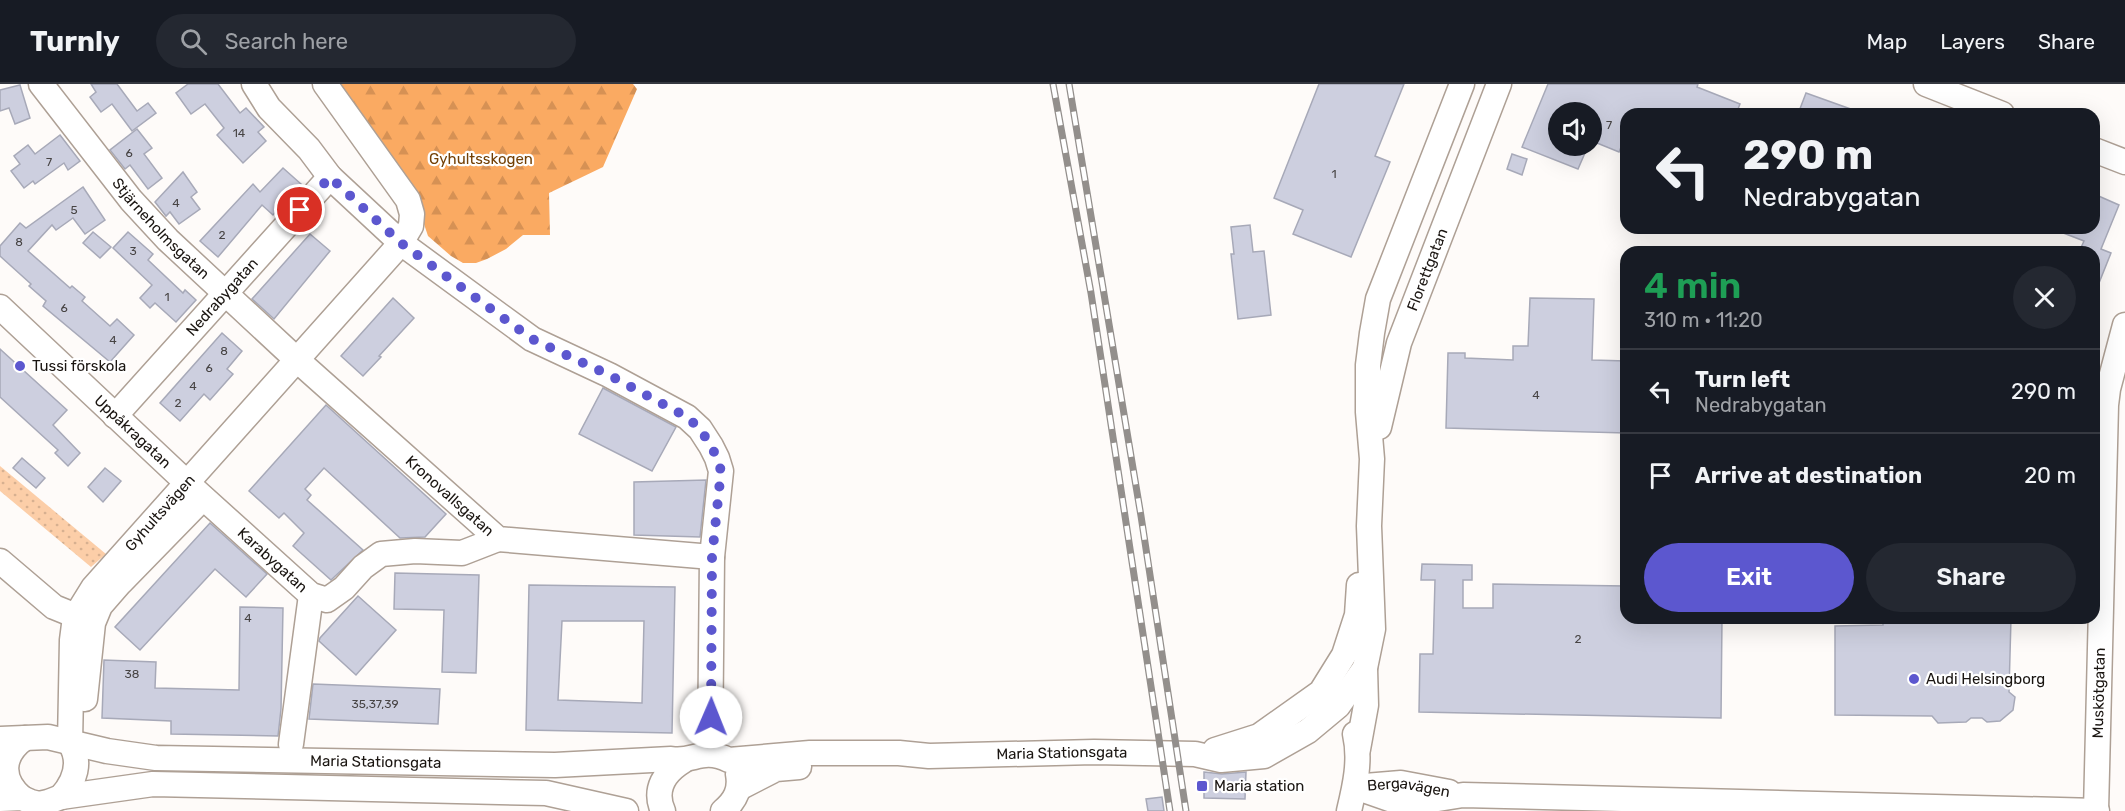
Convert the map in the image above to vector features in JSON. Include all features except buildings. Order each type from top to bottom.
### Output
[{"type":"street","name":"Stjärneholmsgatan","points":[[41,84],[131,200],[168,240],[296,359]]},
{"type":"street","points":[[254,84],[269,108],[309,149],[330,177],[401,243],[532,339],[618,380],[687,417],[700,429],[717,458],[721,471],[712,557],[719,757],[736,768],[739,788]]},
{"type":"street","name":"Gyhultsvägen","points":[[70,743],[87,693],[84,620],[120,583],[296,359],[401,243],[411,226],[412,214],[408,200],[325,84]]},
{"type":"street","name":"Florettgatan","points":[[1348,811],[1357,799],[1358,748],[1366,705],[1365,668],[1374,630],[1369,526],[1372,459],[1368,412],[1368,365],[1371,333],[1378,298],[1462,84]]},
{"type":"street","name":"Florettgatan","points":[[1372,459],[1399,343],[1499,84]]},
{"type":"street","points":[[1926,84],[1987,108]]},
{"type":"street","points":[[2100,152],[2125,162]]},
{"type":"street","name":"Nedrabygatan","points":[[115,416],[330,177]]},
{"type":"street","name":"Uppåkragatan","points":[[0,307],[194,490]]},
{"type":"street","name":"Muskötgatan","points":[[2097,811],[2106,405],[2125,325]]},
{"type":"street","name":"Kronovallsgatan","points":[[296,359],[498,539],[712,557]]},
{"type":"street","name":"Karabygatan","points":[[194,490],[310,595],[327,600],[344,588],[363,567],[381,554],[415,551],[462,553],[498,539]]},
{"type":"street","name":"Florettgatan","points":[[1344,655],[1357,615],[1360,575],[1369,526]]},
{"type":"street","points":[[0,561],[54,608],[84,620]]},
{"type":"street","points":[[291,744],[310,595]]},
{"type":"street","name":"Maria Stationsgata","points":[[1330,699],[1344,655]]},
{"type":"street","name":"Maria Stationsgata","points":[[0,739],[48,737],[156,759],[555,765],[671,759],[683,761],[700,754],[719,757],[810,753],[899,753],[929,756],[1094,752],[1195,754],[1221,760],[1264,756],[1308,731],[1330,699],[1365,668]]},
{"type":"street","points":[[1330,699],[1354,730],[1358,748]]},
{"type":"street","name":"Maria Stationsgata","points":[[25,738],[14,746],[9,754],[6,767],[7,778],[13,790],[11,798],[39,804],[61,797],[153,784],[546,793],[627,811]]},
{"type":"street","points":[[61,797],[72,782],[76,770],[75,750],[70,743]]},
{"type":"street","name":"Maria Stationsgata","points":[[723,811],[737,795],[739,788],[776,769],[914,762],[929,756]]},
{"type":"street","points":[[663,811],[659,798],[663,780],[666,773],[683,761]]},
{"type":"street","name":"Bergavägen","points":[[1357,799],[1401,783],[1463,795],[2097,811]]},
{"type":"shaded area","points":[[0,466],[106,554],[91,567],[0,491]]},
{"type":"green space","name":"Gyhultsskogen","points":[[335,84],[633,84],[637,89],[603,167],[549,193],[550,235],[523,235],[506,249],[487,259],[476,263],[463,263],[428,236],[422,218]]},
{"type":"railway","points":[[1053,84],[1091,293],[1170,811]]},
{"type":"railway","points":[[1069,84],[1141,516],[1186,811]]},
{"type":"place","name":"Tussi förskola","points":[[20,366]]},
{"type":"place","name":"Audi Helsingborg","points":[[1914,679]]},
{"type":"place","name":"Maria station","points":[[1202,786]]},
{"type":"route","points":[[300,210],[330,177],[401,243],[532,339],[668,406],[687,417],[700,429],[717,458],[721,471],[712,557],[711,717]]}]
